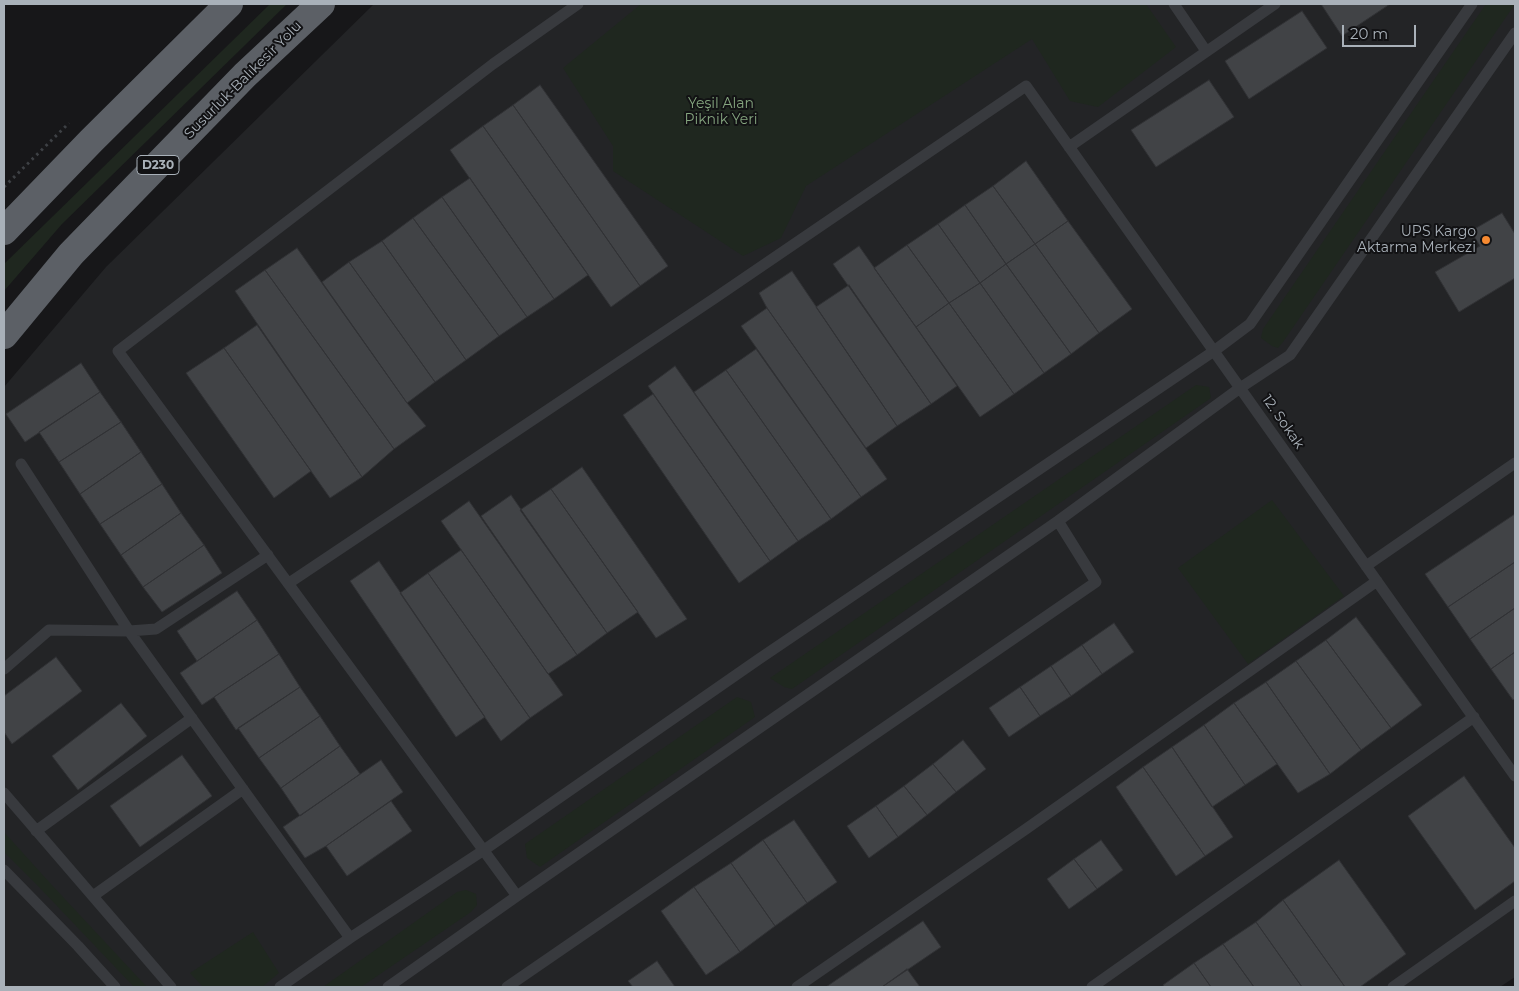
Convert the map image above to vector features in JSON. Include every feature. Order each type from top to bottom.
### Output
[{"type":"highway","points":[[4,231],[91,141],[229,4]]},
{"type":"highway","name":"Susurluk-Balıkesir Yolu","points":[[4,335],[71,254],[245,75],[321,4]]},
{"type":"lane","points":[[518,896],[118,351],[493,64],[578,4]]},
{"type":"lane","points":[[1174,4],[1206,51]]},
{"type":"lane","points":[[1069,147],[1275,4]]},
{"type":"lane","points":[[280,987],[350,938],[484,850],[759,659],[1214,351],[1250,324],[1472,4]]},
{"type":"lane","points":[[388,987],[1058,521],[1240,388],[1290,355],[1515,33]]},
{"type":"lane","name":"12. Sokak","points":[[289,584],[715,298],[1026,86],[1515,776]]},
{"type":"lane","points":[[1366,566],[1515,463]]},
{"type":"lane","points":[[21,464],[129,631],[350,938]]},
{"type":"lane","points":[[507,987],[1096,582],[1058,521]]},
{"type":"lane","points":[[4,669],[49,630],[129,631],[156,629],[268,555]]},
{"type":"lane","points":[[797,987],[1018,835],[1377,582]]},
{"type":"lane","points":[[1092,987],[1474,717]]},
{"type":"lane","points":[[36,831],[192,718]]},
{"type":"lane","points":[[92,896],[243,789]]},
{"type":"lane","points":[[4,793],[172,987]]},
{"type":"lane","points":[[4,870],[116,987]]},
{"type":"lane","points":[[1393,987],[1515,901]]},
{"type":"shaded area","points":[[374,4],[1515,4],[1515,977],[1500,987],[4,987],[4,387],[106,267]]},
{"type":"green space","points":[[270,4],[287,4],[62,224],[4,291],[4,264]]},
{"type":"green space","name":"Yeşil Alan Piknik Yeri","points":[[641,4],[1146,4],[1176,47],[1098,107],[1070,101],[1032,39],[806,186],[781,238],[743,256],[613,171],[613,146],[563,68]]},
{"type":"green space","points":[[1486,4],[1515,4],[1283,342],[1278,348],[1272,346],[1261,338],[1263,329]]},
{"type":"green space","points":[[1196,385],[1209,387],[1211,398],[792,689],[784,687],[770,678]]},
{"type":"green space","points":[[1272,500],[1344,596],[1248,664],[1178,568]]},
{"type":"green space","points":[[737,697],[751,702],[755,717],[540,867],[527,858],[525,844]]},
{"type":"green space","points":[[4,832],[147,987],[134,987],[4,852]]},
{"type":"green space","points":[[466,890],[476,894],[477,905],[471,912],[361,987],[323,987],[457,892]]},
{"type":"green space","points":[[253,932],[279,973],[262,987],[203,987],[190,973]]},
{"type":"building","points":[[1321,4],[1390,4],[1342,36]]},
{"type":"building","points":[[1302,11],[1327,48],[1249,99],[1225,61]]},
{"type":"building","points":[[1209,80],[1234,117],[1156,167],[1131,130]]},
{"type":"building","points":[[540,85],[668,266],[640,286],[513,105]]},
{"type":"building","points":[[513,105],[640,286],[611,307],[483,126]]},
{"type":"building","points":[[483,126],[588,275],[554,299],[450,150]]},
{"type":"building","points":[[1026,161],[1068,221],[1035,244],[993,186]]},
{"type":"building","points":[[470,178],[554,299],[527,317],[442,197]]},
{"type":"building","points":[[993,186],[1035,244],[1006,264],[965,205]]},
{"type":"building","points":[[442,197],[527,317],[499,336],[413,218]]},
{"type":"building","points":[[965,205],[1006,264],[980,283],[938,224]]},
{"type":"building","points":[[1502,213],[1515,234],[1515,278],[1459,312],[1435,272],[1480,246],[1471,231]]},
{"type":"building","points":[[413,218],[499,336],[466,360],[382,241]]},
{"type":"building","points":[[1068,221],[1132,309],[1099,333],[1035,244]]},
{"type":"building","points":[[938,224],[980,283],[949,303],[907,245]]},
{"type":"building","points":[[382,241],[466,360],[435,382],[349,262]]},
{"type":"building","points":[[1035,244],[1099,333],[1071,354],[1006,264]]},
{"type":"building","points":[[907,245],[949,303],[916,327],[874,268]]},
{"type":"building","points":[[859,246],[957,386],[931,404],[833,264]]},
{"type":"building","points":[[297,248],[407,403],[426,426],[394,449],[265,270]]},
{"type":"building","points":[[349,262],[435,382],[407,403],[322,282]]},
{"type":"building","points":[[1006,264],[1071,354],[1044,373],[980,283]]},
{"type":"building","points":[[265,270],[394,449],[362,477],[235,291]]},
{"type":"building","points":[[792,271],[897,426],[866,448],[767,308],[759,293]]},
{"type":"building","points":[[980,283],[1044,373],[1014,394],[949,303]]},
{"type":"building","points":[[849,285],[931,404],[897,426],[816,307]]},
{"type":"building","points":[[949,303],[1014,394],[980,417],[916,327]]},
{"type":"building","points":[[767,308],[887,479],[861,497],[741,326]]},
{"type":"building","points":[[257,325],[362,477],[330,498],[224,348]]},
{"type":"building","points":[[224,348],[311,471],[274,498],[186,373]]},
{"type":"building","points":[[756,349],[861,497],[831,519],[726,370]]},
{"type":"building","points":[[81,363],[100,392],[25,442],[6,414]]},
{"type":"building","points":[[675,366],[798,541],[770,561],[648,386]]},
{"type":"building","points":[[726,370],[831,519],[798,541],[694,392]]},
{"type":"building","points":[[100,392],[121,422],[59,462],[39,432]]},
{"type":"building","points":[[653,394],[770,561],[739,583],[623,415]]},
{"type":"building","points":[[121,422],[141,452],[80,494],[59,462]]},
{"type":"building","points":[[141,452],[162,484],[100,524],[80,494]]},
{"type":"building","points":[[582,467],[687,619],[656,638],[551,489]]},
{"type":"building","points":[[162,484],[181,513],[121,555],[100,524]]},
{"type":"building","points":[[551,489],[638,612],[607,633],[520,510]]},
{"type":"building","points":[[511,495],[607,633],[577,655],[481,516]]},
{"type":"building","points":[[469,501],[577,655],[548,674],[441,521]]},
{"type":"building","points":[[181,513],[204,545],[143,587],[121,555]]},
{"type":"building","points":[[1515,514],[1515,562],[1448,607],[1425,574]]},
{"type":"building","points":[[204,545],[222,573],[162,612],[143,587]]},
{"type":"building","points":[[461,550],[563,695],[530,718],[428,573]]},
{"type":"building","points":[[379,561],[485,717],[456,737],[350,581]]},
{"type":"building","points":[[1515,562],[1515,608],[1470,639],[1448,607]]},
{"type":"building","points":[[428,573],[530,718],[501,741],[400,593]]},
{"type":"building","points":[[237,591],[257,620],[197,661],[177,631]]},
{"type":"building","points":[[1515,608],[1515,652],[1491,669],[1470,639]]},
{"type":"building","points":[[1356,617],[1422,705],[1391,728],[1326,640]]},
{"type":"building","points":[[257,620],[279,654],[202,705],[180,673]]},
{"type":"building","points":[[1114,623],[1134,652],[1102,674],[1082,645]]},
{"type":"building","points":[[1326,640],[1391,728],[1361,750],[1296,661]]},
{"type":"building","points":[[1082,645],[1102,674],[1071,696],[1051,666]]},
{"type":"building","points":[[1515,652],[1515,698],[1513,700],[1491,669]]},
{"type":"building","points":[[279,654],[300,687],[236,730],[214,697]]},
{"type":"building","points":[[56,657],[82,691],[12,744],[4,732],[4,696]]},
{"type":"building","points":[[1296,661],[1361,750],[1330,774],[1266,682]]},
{"type":"building","points":[[1051,666],[1071,696],[1040,716],[1020,687]]},
{"type":"building","points":[[1266,682],[1330,774],[1298,793],[1234,703]]},
{"type":"building","points":[[300,687],[320,716],[259,758],[238,728]]},
{"type":"building","points":[[1020,687],[1040,716],[1009,737],[989,708]]},
{"type":"building","points":[[121,703],[147,736],[78,790],[52,756]]},
{"type":"building","points":[[1234,703],[1277,764],[1245,785],[1204,725]]},
{"type":"building","points":[[320,716],[340,746],[281,788],[259,758]]},
{"type":"building","points":[[1204,725],[1245,785],[1212,807],[1172,747]]},
{"type":"building","points":[[963,740],[986,769],[956,792],[933,764]]},
{"type":"building","points":[[340,746],[360,774],[300,816],[281,788]]},
{"type":"building","points":[[1172,747],[1233,837],[1205,856],[1143,767]]},
{"type":"building","points":[[182,755],[212,796],[140,847],[110,806]]},
{"type":"building","points":[[381,760],[403,792],[326,846],[305,858],[283,827]]},
{"type":"building","points":[[933,764],[956,792],[927,815],[904,786]]},
{"type":"building","points":[[1143,767],[1205,856],[1176,876],[1116,787]]},
{"type":"building","points":[[1464,776],[1515,848],[1515,881],[1475,910],[1408,816]]},
{"type":"building","points":[[904,786],[927,815],[898,837],[876,806]]},
{"type":"building","points":[[391,801],[412,831],[347,876],[326,846]]},
{"type":"building","points":[[876,806],[898,837],[869,858],[847,826]]},
{"type":"building","points":[[794,820],[837,882],[807,903],[763,840]]},
{"type":"building","points":[[763,840],[807,903],[775,926],[731,863]]},
{"type":"building","points":[[1101,840],[1123,870],[1097,889],[1074,859]]},
{"type":"building","points":[[1074,859],[1097,889],[1069,909],[1047,879]]},
{"type":"building","points":[[1339,860],[1406,954],[1360,987],[1345,987],[1283,900]]},
{"type":"building","points":[[731,863],[775,926],[740,952],[694,887]]},
{"type":"building","points":[[694,887],[740,952],[706,975],[661,911]]},
{"type":"building","points":[[1283,900],[1345,987],[1302,987],[1256,922]]},
{"type":"building","points":[[923,921],[941,947],[882,987],[826,987]]},
{"type":"building","points":[[1256,922],[1302,987],[1254,987],[1223,944]]},
{"type":"building","points":[[1223,944],[1254,987],[1211,987],[1194,963]]},
{"type":"building","points":[[657,961],[675,987],[633,987],[628,981]]},
{"type":"building","points":[[1194,963],[1211,987],[1164,987],[1163,985]]},
{"type":"building","points":[[907,969],[920,987],[882,987]]},
{"type":"place","name":"UPS Kargo Aktarma Merkezi","points":[[1486,240]]}]
